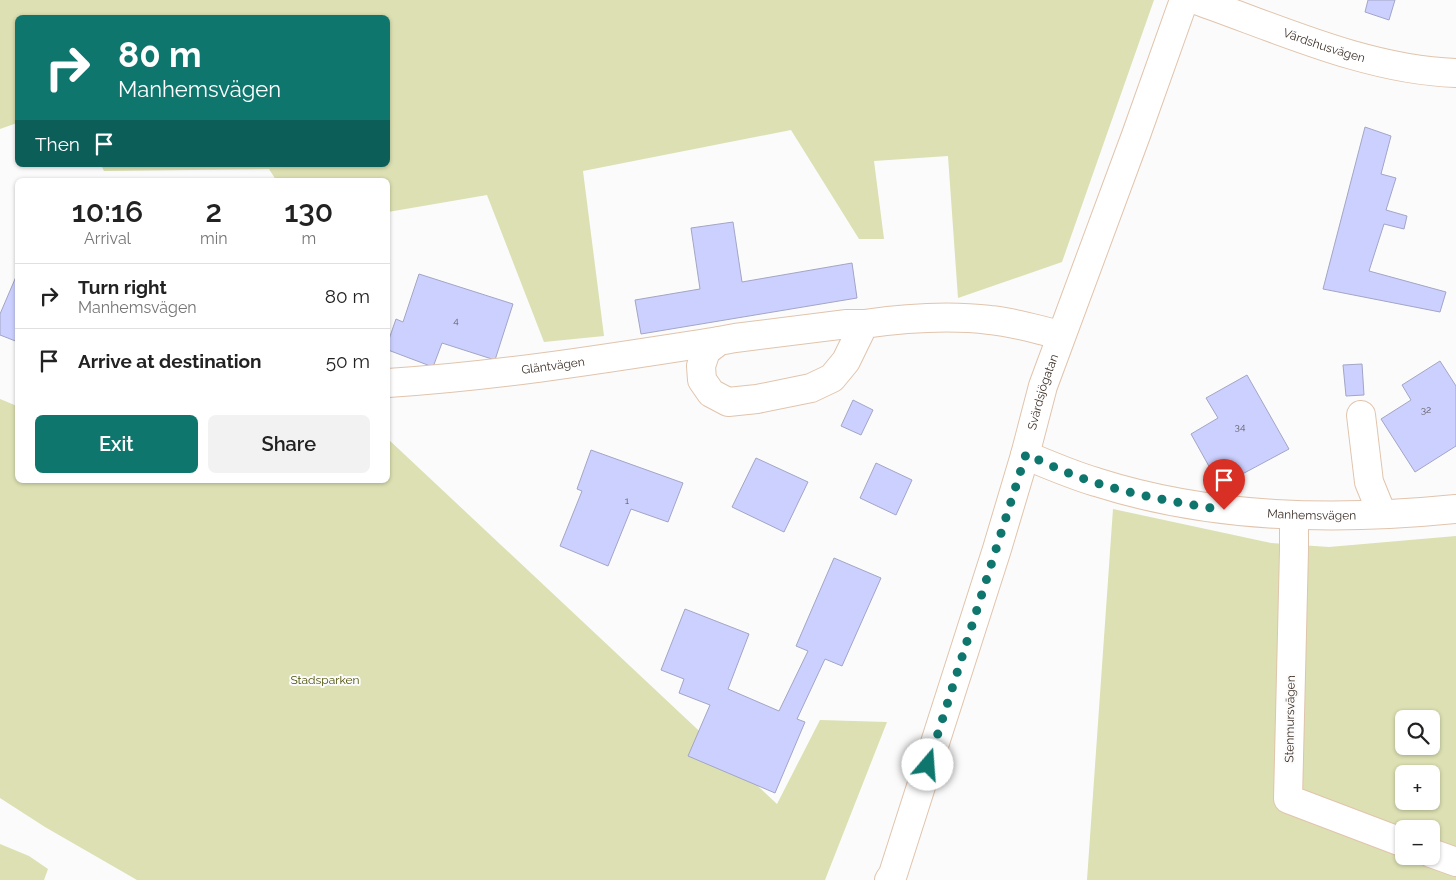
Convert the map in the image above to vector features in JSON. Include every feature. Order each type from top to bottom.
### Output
[{"type":"street","name":"Svärdsjögatan","points":[[892,878],[975,620],[1026,454],[1044,386],[1184,0]]},
{"type":"street","name":"Värdshusvägen","points":[[1196,0],[1328,47],[1406,69],[1456,73]]},
{"type":"street","name":"Gläntvägen","points":[[390,383],[549,368],[735,338],[847,324],[936,317],[991,320],[1061,336]]},
{"type":"street","points":[[719,341],[706,350],[701,366],[702,380],[710,393],[728,402],[757,399],[811,388],[832,378],[846,361],[864,324]]},
{"type":"street","points":[[1361,415],[1369,482],[1382,514]]},
{"type":"street","name":"Manhemsvägen","points":[[1026,454],[1071,474],[1098,483],[1146,496],[1240,512],[1294,515],[1405,514],[1456,509]]},
{"type":"street","name":"Stenmursvägen","points":[[1294,515],[1288,799],[1395,839]]},
{"type":"street","points":[[1440,856],[1456,862]]},
{"type":"green space","points":[[0,0],[1154,0],[1062,262],[958,298],[948,156],[874,161],[884,239],[859,239],[791,130],[583,171],[604,336],[544,342],[487,195],[390,212],[390,178],[275,178],[269,169],[104,171],[102,167],[390,167],[390,15],[15,15],[15,124],[0,129]]},
{"type":"green space","name":"Stadsparken","points":[[0,399],[15,405],[15,483],[390,483],[390,441],[777,804],[820,720],[887,722],[825,880],[137,880],[45,827],[0,798]]},
{"type":"green space","points":[[1113,509],[1271,543],[1329,547],[1456,536],[1456,880],[1087,880]]},
{"type":"green space","points":[[0,844],[29,856],[48,869],[44,880],[0,880]]},
{"type":"building","points":[[1368,0],[1395,0],[1389,20],[1365,12]]},
{"type":"building","points":[[1365,127],[1391,136],[1381,174],[1396,178],[1386,210],[1407,216],[1404,229],[1384,224],[1369,271],[1446,292],[1440,312],[1323,289]]},
{"type":"building","points":[[733,222],[742,282],[852,263],[857,298],[641,334],[635,300],[700,289],[691,228]]},
{"type":"building","points":[[419,274],[513,304],[495,360],[442,343],[433,367],[390,351],[390,336],[396,319],[403,322]]},
{"type":"building","points":[[15,279],[15,341],[0,335],[0,314]]},
{"type":"building","points":[[1440,361],[1456,386],[1456,446],[1415,472],[1381,419],[1411,400],[1402,385]]},
{"type":"building","points":[[1362,364],[1364,395],[1346,396],[1343,365]]},
{"type":"building","points":[[1247,375],[1289,449],[1220,486],[1191,434],[1218,418],[1206,398]]},
{"type":"building","points":[[853,400],[873,410],[861,435],[841,426]]},
{"type":"building","points":[[591,450],[683,483],[668,522],[631,509],[608,566],[560,546],[582,491],[577,489]]},
{"type":"building","points":[[756,458],[808,482],[784,532],[732,507]]},
{"type":"building","points":[[876,463],[912,480],[896,515],[860,498]]},
{"type":"building","points":[[834,558],[881,578],[842,666],[825,659],[797,719],[805,722],[775,793],[688,756],[710,705],[679,693],[684,679],[661,670],[685,609],[749,634],[728,689],[779,711],[808,651],[796,646]]},
{"type":"route","points":[[928,765],[1026,454],[1071,474],[1098,483],[1146,496],[1224,510]]}]
